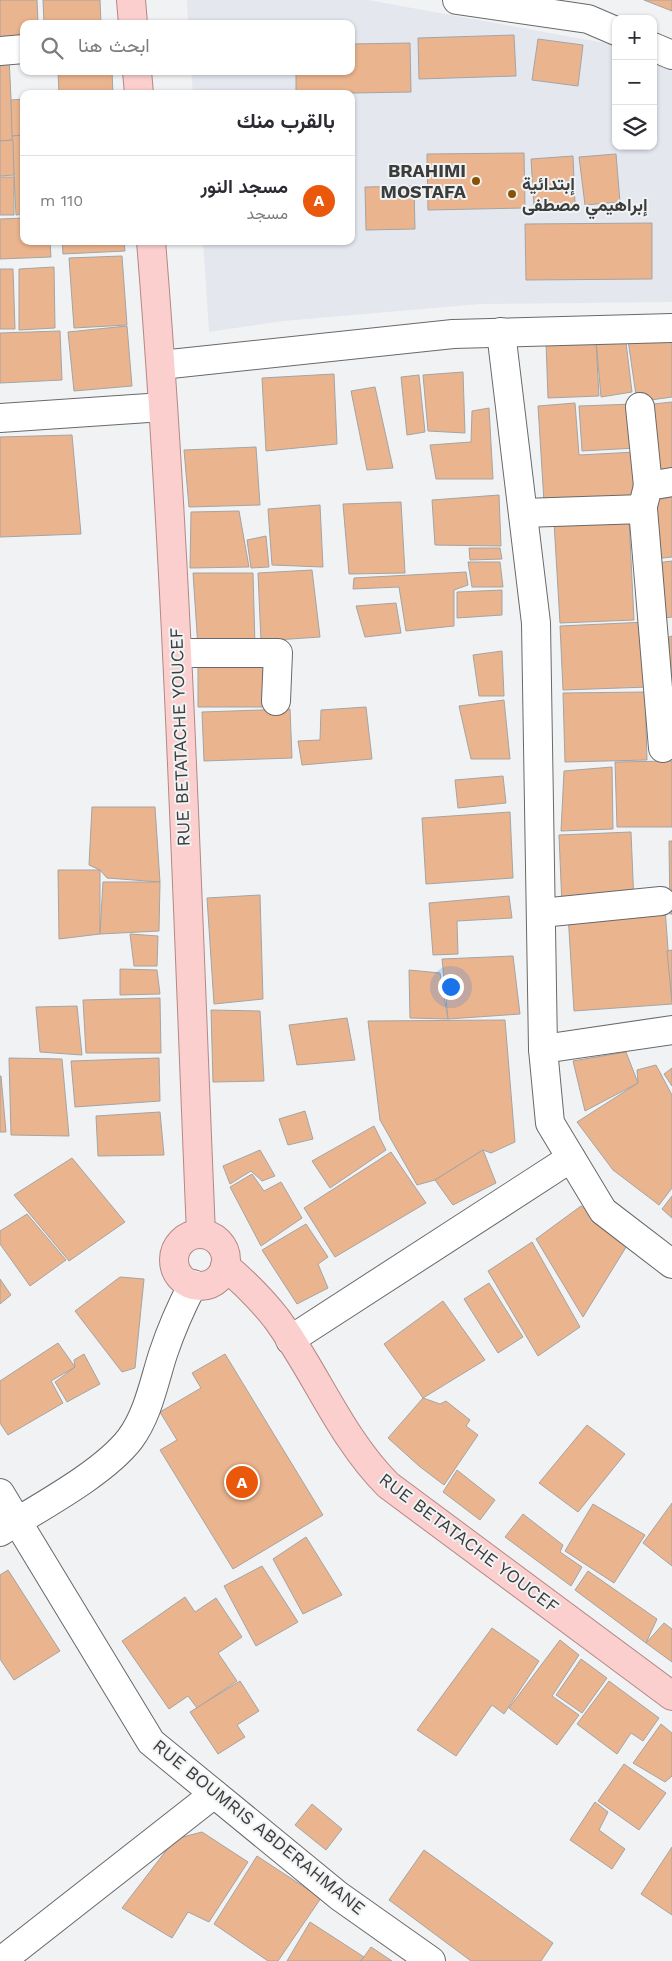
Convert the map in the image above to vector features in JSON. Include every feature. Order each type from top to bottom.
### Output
[{"type":"main road","points":[[132,0],[133,20]]},
{"type":"main road","points":[[137,75],[139,90]]},
{"type":"main road","name":"RUE BETATACHE YOUCEF","points":[[151,245],[161,365],[177,653],[201,1234]]},
{"type":"main road","points":[[201,1234],[218,1241],[224,1248],[225,1266],[221,1276],[213,1282],[203,1286],[193,1284],[184,1280],[178,1273],[175,1255],[178,1247],[184,1240],[201,1234]]},
{"type":"main road","name":"RUE BETATACHE YOUCEF","points":[[225,1266],[261,1300],[290,1340],[359,1453],[388,1485],[672,1696]]},
{"type":"street","points":[[456,0],[588,19],[612,29]]},
{"type":"street","points":[[657,49],[672,55]]},
{"type":"street","points":[[0,52],[20,50]]},
{"type":"street","points":[[161,365],[453,334],[672,328]]},
{"type":"street","points":[[501,332],[536,623],[543,1049],[550,1123],[603,1211],[672,1264]]},
{"type":"street","points":[[0,418],[163,407]]},
{"type":"street","points":[[640,407],[654,492],[662,628],[663,748]]},
{"type":"street","points":[[523,513],[654,492]]},
{"type":"street","points":[[177,653],[278,653],[276,700]]},
{"type":"street","points":[[541,913],[661,901]]},
{"type":"street","points":[[543,1049],[672,1030]]},
{"type":"street","points":[[290,1340],[571,1158]]},
{"type":"street","points":[[8,1526],[101,1467],[117,1454],[131,1438],[141,1421],[169,1338],[193,1284]]},
{"type":"street","name":"RUE BOUMRIS ABDERAHMANE","points":[[0,1493],[8,1526],[151,1742],[339,1896],[431,1961]]},
{"type":"street","points":[[1,1961],[214,1794]]},
{"type":"shaded area","name":"إبتدائية إبراهيمي مصطفى","points":[[187,0],[368,0],[612,44],[612,150],[657,150],[657,60],[672,66],[672,302],[481,304],[283,321],[209,332],[203,245],[355,245],[355,90],[193,90],[191,75],[355,75],[355,20],[188,20]]},
{"type":"building","points":[[0,0],[37,0],[38,20],[20,20],[20,43],[0,44]]},
{"type":"building","points":[[43,0],[100,0],[101,20],[44,20]]},
{"type":"building","points":[[644,0],[672,0],[672,11]]},
{"type":"building","points":[[514,35],[516,76],[419,79],[418,38]]},
{"type":"building","points":[[538,39],[583,45],[578,86],[532,80]]},
{"type":"building","points":[[410,43],[411,92],[355,93],[355,90],[296,90],[296,75],[355,75],[355,44]]},
{"type":"building","points":[[9,57],[13,140],[0,141],[0,58]]},
{"type":"building","points":[[58,75],[112,75],[113,90],[59,90]]},
{"type":"building","points":[[20,99],[20,135],[12,136],[11,100]]},
{"type":"building","points":[[20,135],[20,214],[16,215],[12,136]]},
{"type":"building","points":[[13,140],[14,175],[0,176],[0,141]]},
{"type":"building","name":"BRAHIMI MOSTAFA","points":[[524,153],[525,208],[428,210],[427,154]]},
{"type":"building","points":[[616,154],[620,202],[585,205],[579,157]]},
{"type":"building","points":[[573,156],[575,204],[534,206],[531,159]]},
{"type":"building","points":[[0,177],[14,177],[14,215],[0,215]]},
{"type":"building","points":[[414,186],[415,229],[366,230],[365,187]]},
{"type":"building","points":[[20,218],[20,245],[50,245],[51,257],[0,259],[0,219]]},
{"type":"building","points":[[652,223],[652,279],[526,280],[525,224]]},
{"type":"building","points":[[62,245],[124,245],[125,251],[63,254]]},
{"type":"building","points":[[122,256],[127,325],[74,328],[69,258]]},
{"type":"building","points":[[54,267],[55,328],[19,330],[19,269]]},
{"type":"building","points":[[0,269],[13,269],[15,329],[0,329]]},
{"type":"building","points":[[127,326],[132,386],[74,391],[68,332]]},
{"type":"building","points":[[60,331],[62,380],[0,383],[0,333]]},
{"type":"building","points":[[625,334],[632,392],[601,397],[596,341]]},
{"type":"building","points":[[672,334],[672,397],[637,402],[628,340]]},
{"type":"building","points":[[596,341],[599,396],[548,398],[546,342]]},
{"type":"building","points":[[463,372],[465,433],[428,431],[423,375]]},
{"type":"building","points":[[334,374],[337,444],[266,451],[262,378]]},
{"type":"building","points":[[419,375],[425,432],[407,435],[401,377]]},
{"type":"building","points":[[375,387],[393,468],[367,470],[351,391]]},
{"type":"building","points":[[672,402],[672,476],[652,478],[644,405]]},
{"type":"building","points":[[575,403],[579,455],[636,452],[638,497],[544,502],[538,406]]},
{"type":"building","points":[[634,404],[636,448],[582,451],[579,406]]},
{"type":"building","points":[[489,408],[493,479],[436,479],[430,445],[471,442],[472,411]]},
{"type":"building","points":[[72,435],[81,534],[0,537],[0,437]]},
{"type":"building","points":[[256,447],[260,505],[189,507],[184,450]]},
{"type":"building","points":[[499,495],[501,546],[435,545],[432,500]]},
{"type":"building","points":[[672,497],[672,557],[654,559],[651,501]]},
{"type":"building","points":[[401,502],[405,573],[349,574],[343,504]]},
{"type":"building","points":[[320,505],[323,567],[272,565],[268,509]]},
{"type":"building","points":[[239,511],[249,567],[190,568],[191,512]]},
{"type":"building","points":[[629,519],[634,620],[560,623],[554,522]]},
{"type":"building","points":[[266,536],[269,567],[251,568],[247,540]]},
{"type":"building","points":[[469,548],[500,548],[502,559],[470,560]]},
{"type":"building","points":[[672,561],[672,617],[657,619],[649,564]]},
{"type":"building","points":[[468,562],[500,562],[503,587],[472,587]]},
{"type":"building","points":[[312,570],[320,637],[261,641],[258,573]]},
{"type":"building","points":[[466,572],[468,585],[454,590],[454,626],[406,631],[399,587],[353,589],[354,578]]},
{"type":"building","points":[[193,573],[253,573],[255,646],[198,648]]},
{"type":"building","points":[[502,590],[502,615],[457,618],[457,592]]},
{"type":"building","points":[[396,603],[401,633],[365,637],[356,606]]},
{"type":"building","points":[[647,622],[649,687],[563,690],[560,626]]},
{"type":"building","points":[[672,636],[672,712],[670,712],[669,637]]},
{"type":"building","points":[[502,651],[504,696],[479,696],[473,655]]},
{"type":"building","points":[[198,655],[267,655],[268,707],[198,707]]},
{"type":"building","points":[[645,692],[647,760],[565,762],[563,693]]},
{"type":"building","points":[[504,700],[510,759],[471,759],[459,706]]},
{"type":"building","points":[[366,707],[372,759],[302,765],[298,741],[320,740],[321,710]]},
{"type":"building","points":[[290,709],[292,758],[204,761],[202,712]]},
{"type":"building","points":[[672,761],[672,827],[617,827],[615,762]]},
{"type":"building","points":[[612,767],[613,829],[561,831],[564,771]]},
{"type":"building","points":[[503,776],[506,803],[458,808],[455,780]]},
{"type":"building","points":[[92,807],[155,807],[160,882],[107,878],[100,870],[89,865]]},
{"type":"building","points":[[510,812],[513,878],[426,884],[422,818]]},
{"type":"building","points":[[631,832],[634,903],[562,906],[559,835]]},
{"type":"building","points":[[669,841],[672,841],[672,914],[670,914]]},
{"type":"building","points":[[58,870],[100,870],[100,934],[59,939]]},
{"type":"building","points":[[103,882],[160,882],[159,931],[100,934]]},
{"type":"building","points":[[260,895],[263,999],[214,1004],[207,898]]},
{"type":"building","points":[[509,896],[512,918],[457,921],[458,954],[433,955],[429,903]]},
{"type":"building","points":[[665,908],[672,1004],[574,1011],[568,914]]},
{"type":"building","points":[[130,934],[158,936],[157,966],[134,966]]},
{"type":"building","points":[[672,950],[672,1001],[667,951]]},
{"type":"building","points":[[513,956],[520,1014],[448,1019],[442,959]]},
{"type":"building","points":[[120,969],[157,970],[160,994],[120,995]]},
{"type":"building","points":[[409,970],[440,973],[448,1019],[410,1018]]},
{"type":"building","points":[[160,998],[161,1053],[86,1053],[83,1000]]},
{"type":"building","points":[[77,1006],[82,1055],[40,1052],[36,1007]]},
{"type":"building","points":[[211,1010],[260,1011],[264,1081],[213,1082]]},
{"type":"building","points":[[347,1018],[355,1060],[297,1065],[289,1025]]},
{"type":"building","points":[[505,1020],[515,1142],[491,1153],[483,1150],[435,1180],[417,1185],[380,1120],[368,1021]]},
{"type":"building","points":[[626,1052],[638,1083],[585,1111],[573,1061]]},
{"type":"building","points":[[9,1058],[62,1059],[69,1136],[11,1135]]},
{"type":"building","points":[[159,1058],[160,1101],[75,1107],[71,1061]]},
{"type":"building","points":[[656,1065],[672,1095],[672,1188],[659,1205],[613,1170],[577,1122],[638,1083],[637,1070]]},
{"type":"building","points":[[672,1068],[672,1086],[664,1074]]},
{"type":"building","points":[[1,1076],[6,1132],[0,1132]]},
{"type":"building","points":[[305,1111],[313,1139],[288,1145],[279,1119]]},
{"type":"building","points":[[160,1112],[164,1155],[98,1156],[96,1116]]},
{"type":"building","points":[[374,1126],[386,1150],[330,1188],[312,1161]]},
{"type":"building","points":[[260,1150],[275,1176],[262,1181],[251,1171],[230,1184],[223,1166]]},
{"type":"building","points":[[483,1150],[496,1183],[453,1205],[435,1180]]},
{"type":"building","points":[[391,1152],[426,1203],[335,1257],[304,1208]]},
{"type":"building","points":[[72,1158],[125,1222],[69,1261],[14,1195]]},
{"type":"building","points":[[252,1174],[264,1191],[281,1182],[302,1218],[261,1246],[230,1187]]},
{"type":"building","points":[[672,1196],[672,1218],[662,1209]]},
{"type":"building","points":[[581,1206],[628,1244],[583,1317],[536,1239]]},
{"type":"building","points":[[27,1214],[66,1260],[30,1286],[0,1244],[0,1231]]},
{"type":"building","points":[[306,1224],[328,1257],[318,1264],[328,1288],[297,1304],[262,1250]]},
{"type":"building","points":[[532,1242],[580,1327],[538,1356],[488,1271]]},
{"type":"building","points":[[120,1277],[144,1279],[135,1368],[122,1372],[75,1311]]},
{"type":"building","points":[[0,1279],[11,1295],[0,1304]]},
{"type":"building","points":[[489,1283],[523,1337],[498,1353],[464,1299]]},
{"type":"building","points":[[443,1301],[485,1360],[423,1398],[384,1344]]},
{"type":"building","points":[[58,1343],[75,1367],[51,1381],[63,1403],[8,1435],[0,1423],[0,1381]]},
{"type":"building","points":[[84,1354],[100,1384],[67,1402],[55,1382],[75,1367],[74,1360]]},
{"type":"building","points":[[225,1354],[323,1515],[233,1569],[160,1450],[177,1440],[160,1412],[201,1388],[192,1373]]},
{"type":"building","points":[[423,1398],[440,1404],[446,1401],[470,1420],[466,1426],[478,1435],[444,1485],[419,1466],[388,1438]]},
{"type":"building","points":[[587,1425],[625,1454],[578,1512],[539,1483]]},
{"type":"building","points":[[457,1470],[495,1500],[480,1520],[443,1492]]},
{"type":"building","points":[[672,1503],[672,1566],[643,1543]]},
{"type":"building","points":[[593,1504],[645,1535],[614,1583],[565,1551]]},
{"type":"building","points":[[523,1514],[563,1545],[560,1552],[582,1567],[571,1586],[505,1537]]},
{"type":"building","points":[[306,1537],[342,1595],[303,1614],[273,1559]]},
{"type":"building","points":[[262,1566],[298,1622],[256,1646],[224,1586]]},
{"type":"building","points":[[8,1570],[60,1651],[14,1680],[0,1659],[0,1575]]},
{"type":"building","points":[[588,1571],[657,1619],[646,1643],[575,1590]]},
{"type":"building","points":[[185,1597],[195,1612],[216,1598],[242,1637],[218,1653],[237,1681],[197,1708],[188,1696],[169,1709],[122,1641]]},
{"type":"building","points":[[664,1623],[672,1629],[672,1662],[646,1643]]},
{"type":"building","points":[[492,1628],[539,1661],[504,1714],[492,1705],[456,1756],[417,1730]]},
{"type":"building","points":[[560,1640],[579,1655],[552,1696],[579,1715],[557,1745],[509,1708]]},
{"type":"building","points":[[581,1659],[607,1678],[582,1713],[556,1695]]},
{"type":"building","points":[[240,1681],[259,1711],[237,1725],[245,1737],[218,1754],[190,1712]]},
{"type":"building","points":[[609,1681],[659,1718],[643,1741],[631,1733],[617,1754],[577,1724]]},
{"type":"building","points":[[661,1724],[672,1733],[672,1776],[665,1782],[633,1763]]},
{"type":"building","points":[[624,1764],[666,1793],[639,1830],[598,1801]]},
{"type":"building","points":[[595,1802],[608,1812],[599,1830],[625,1849],[612,1869],[570,1840]]},
{"type":"building","points":[[312,1804],[342,1829],[326,1850],[295,1825]]},
{"type":"building","points":[[202,1832],[248,1862],[209,1922],[188,1912],[172,1938],[122,1908],[175,1839]]},
{"type":"building","points":[[672,1847],[672,1915],[641,1894]]},
{"type":"building","points":[[424,1850],[553,1943],[541,1961],[471,1961],[389,1900]]},
{"type":"building","points":[[257,1856],[321,1898],[278,1961],[268,1961],[214,1924]]},
{"type":"building","points":[[310,1922],[364,1957],[360,1961],[287,1961]]},
{"type":"building","points":[[371,1947],[392,1961],[361,1961]]},
{"type":"place","name":"BRAHIMI MOSTAFA","points":[[476,181]]},
{"type":"place","name":"إبتدائية إبراهيمي مصطفى","points":[[512,194]]},
{"type":"place","name":"مسجد النور","points":[[242,1482]]}]
